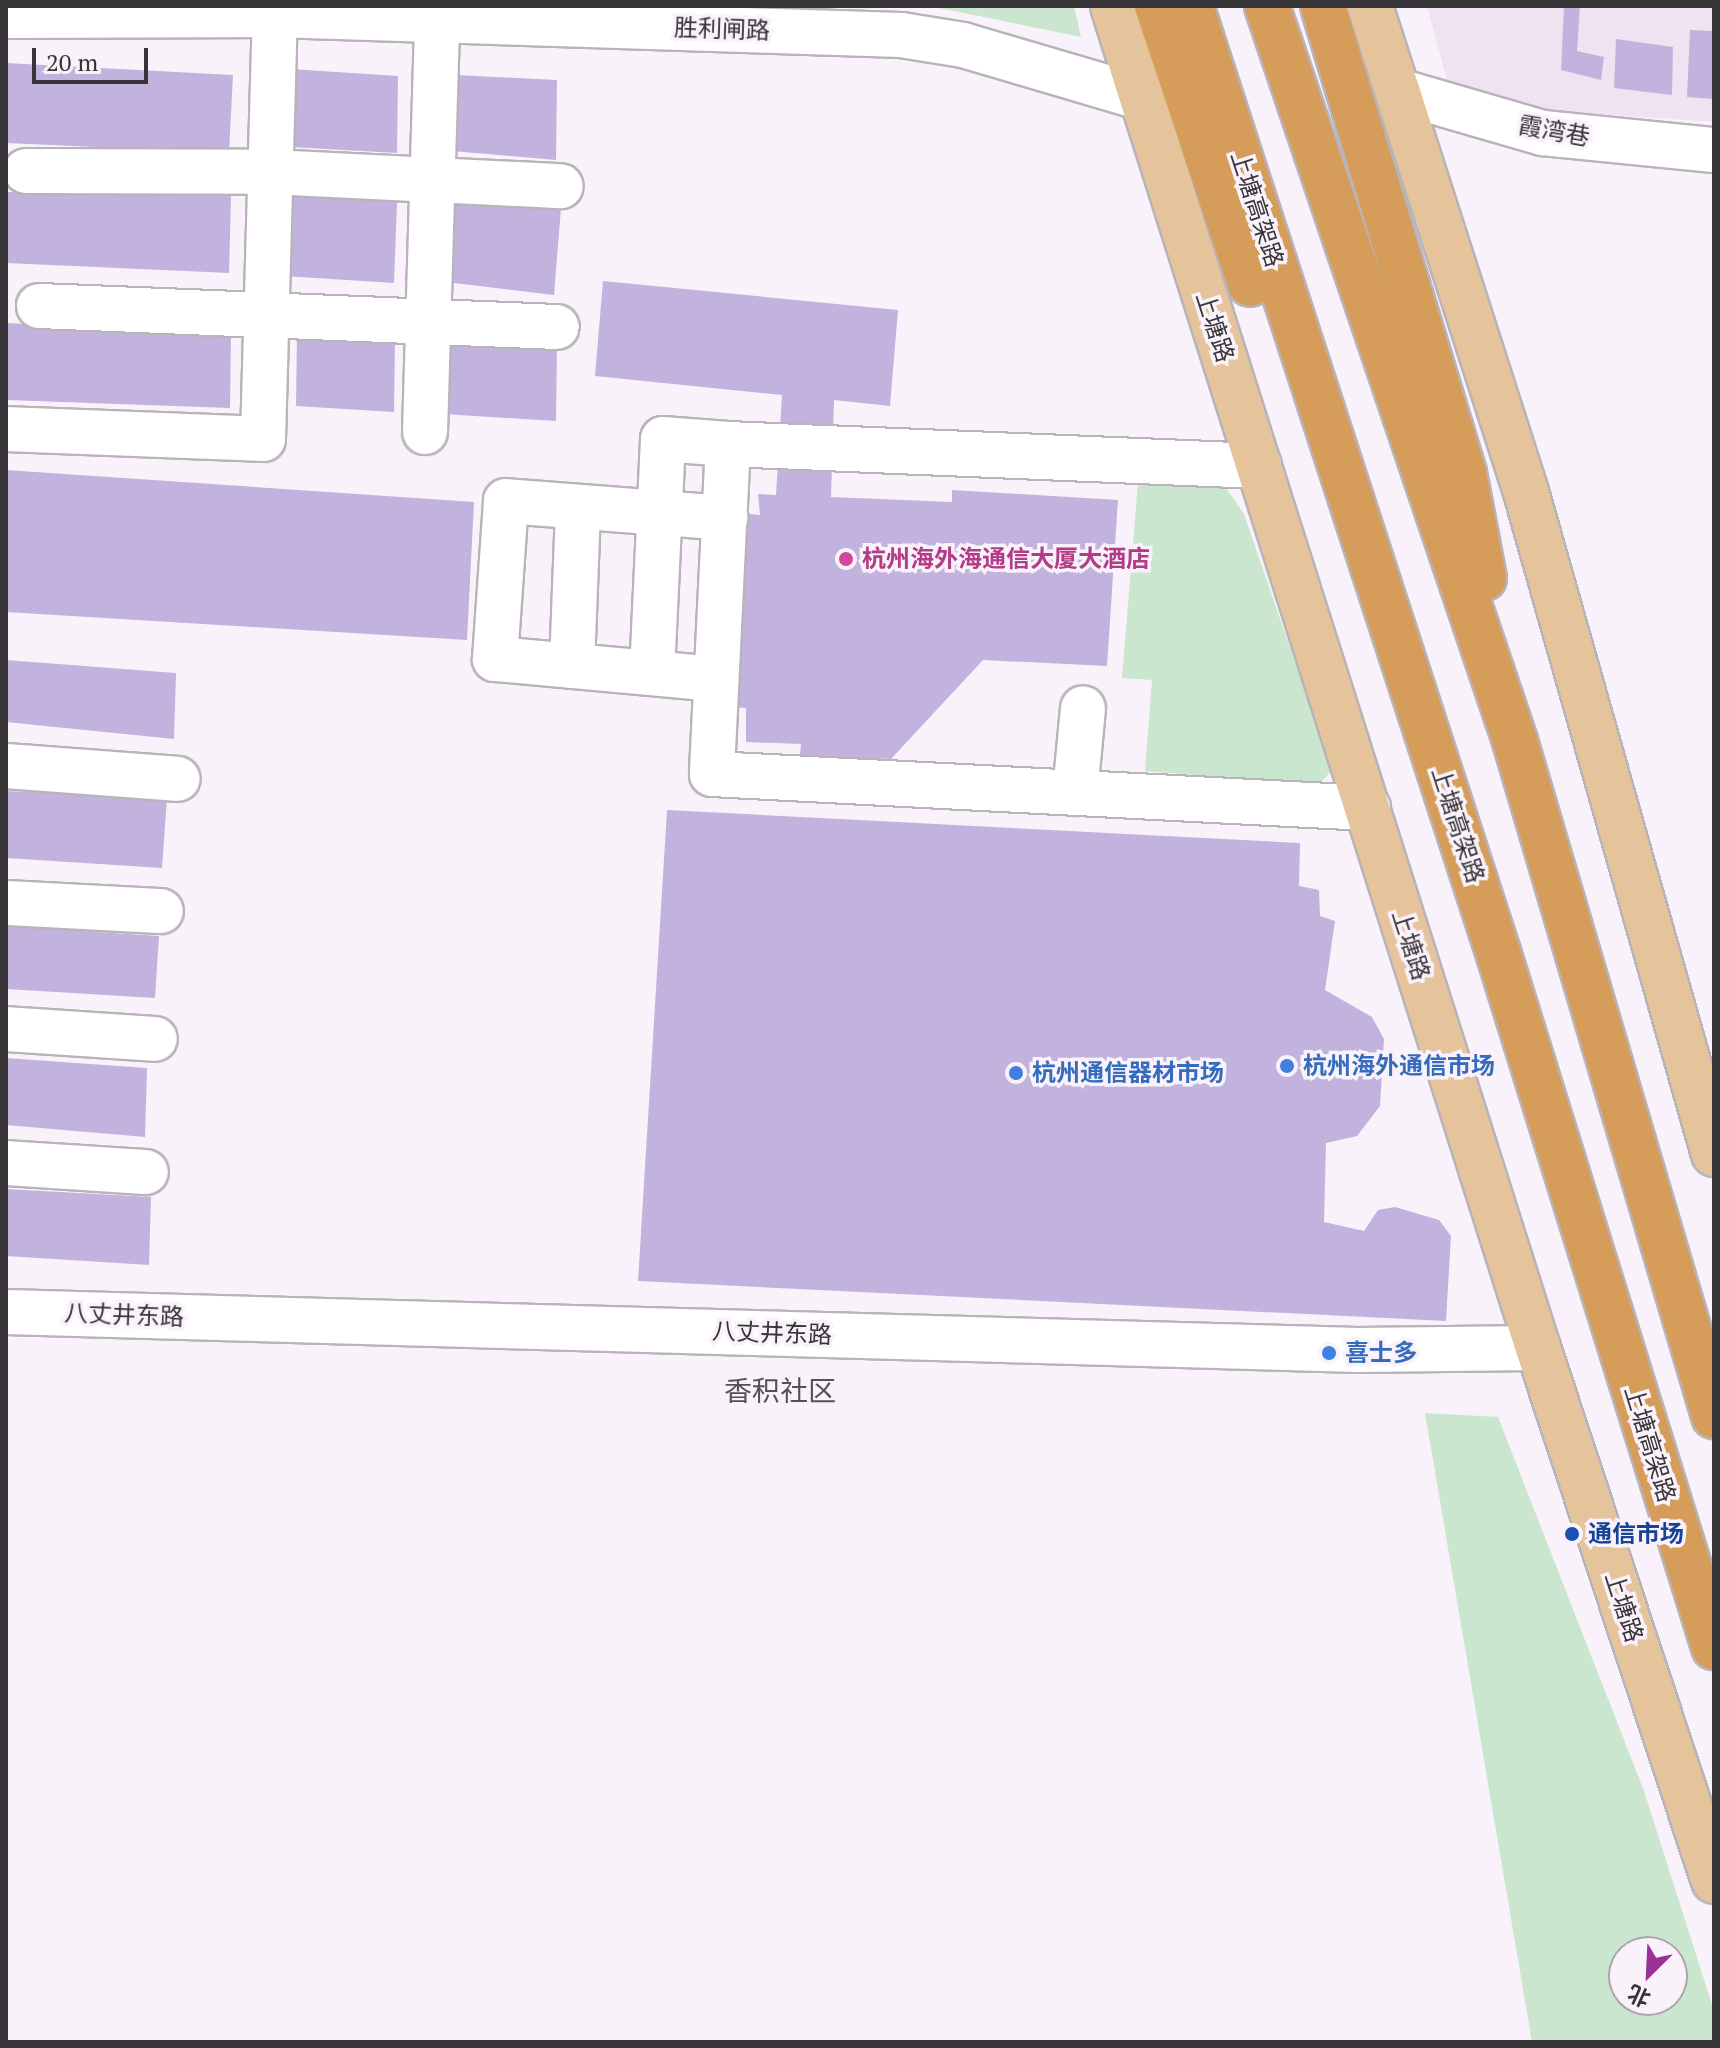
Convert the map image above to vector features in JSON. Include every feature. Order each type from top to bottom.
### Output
[{"type":"highway","points":[[1157,6],[1307,453],[1422,713]]},
{"type":"highway","name":"上塘高架路","points":[[1191,6],[1422,713],[1714,1647]]},
{"type":"highway","points":[[1267,6],[1515,741],[1714,1416]]},
{"type":"highway","points":[[1323,6],[1464,473],[1515,741]]},
{"type":"main road","name":"上塘路","points":[[1113,6],[1538,1348],[1714,1881]]},
{"type":"main road","points":[[1370,6],[1526,492],[1714,1154]]},
{"type":"street","name":"胜利闸路","points":[[6,16],[275,15],[901,35],[963,45],[1143,98]]},
{"type":"street","points":[[6,429],[263,439],[275,15]]},
{"type":"street","points":[[425,432],[437,21]]},
{"type":"street","name":"霞湾巷","points":[[1398,91],[1543,133],[1714,150]]},
{"type":"street","points":[[26,171],[271,172],[561,186]]},
{"type":"street","points":[[39,306],[557,327]]},
{"type":"street","points":[[652,673],[663,439],[1259,466]]},
{"type":"street","points":[[728,444],[712,774],[1368,808]]},
{"type":"street","points":[[716,679],[495,659],[506,501],[725,518]]},
{"type":"street","points":[[572,666],[578,507]]},
{"type":"street","points":[[1075,793],[1083,708]]},
{"type":"street","points":[[6,766],[178,779]]},
{"type":"street","points":[[6,903],[161,911]]},
{"type":"street","points":[[6,1029],[155,1039]]},
{"type":"street","points":[[6,1163],[146,1172]]},
{"type":"street","name":"八丈井东路","points":[[6,1312],[1357,1350],[1538,1348]]},
{"type":"shaded area","points":[[1427,6],[1714,6],[1714,122],[1514,108],[1447,81]]},
{"type":"green space","points":[[929,6],[1074,6],[1081,37],[959,12]]},
{"type":"green space","points":[[1138,482],[1226,488],[1244,514],[1332,770],[1318,785],[1145,771],[1152,680],[1122,678]]},
{"type":"green space","points":[[1425,1413],[1498,1417],[1644,1791],[1714,2011],[1714,2042],[1532,2042]]},
{"type":"building","points":[[1564,6],[1580,6],[1577,51],[1604,57],[1601,80],[1561,70]]},
{"type":"building","points":[[1690,30],[1714,31],[1714,99],[1687,97]]},
{"type":"building","points":[[1616,39],[1673,47],[1672,95],[1614,88]]},
{"type":"building","points":[[6,63],[233,75],[229,153],[6,143]]},
{"type":"building","points":[[290,69],[398,76],[397,153],[290,147]]},
{"type":"building","points":[[455,75],[557,80],[556,160],[452,151]]},
{"type":"building","points":[[6,192],[231,196],[229,273],[6,263]]},
{"type":"building","points":[[286,194],[397,202],[394,283],[284,276]]},
{"type":"building","points":[[452,198],[561,208],[554,295],[446,282]]},
{"type":"building","points":[[603,281],[898,310],[890,406],[834,400],[831,497],[952,502],[952,490],[1118,500],[1107,666],[983,660],[891,759],[800,756],[801,744],[746,742],[746,708],[731,707],[742,513],[760,515],[758,494],[776,495],[782,395],[595,376]]},
{"type":"building","points":[[6,323],[231,333],[230,408],[6,400]]},
{"type":"building","points":[[297,334],[395,339],[394,412],[296,406]]},
{"type":"building","points":[[447,340],[557,347],[556,421],[443,414]]},
{"type":"building","points":[[6,470],[474,502],[467,640],[6,612]]},
{"type":"building","points":[[6,660],[176,673],[174,739],[6,722]]},
{"type":"building","points":[[6,791],[167,798],[162,868],[6,858]]},
{"type":"building","name":"杭州通信器材市场","points":[[667,810],[1300,843],[1299,886],[1319,890],[1320,916],[1335,921],[1325,990],[1372,1017],[1384,1039],[1380,1106],[1357,1136],[1326,1143],[1324,1222],[1364,1231],[1378,1210],[1395,1207],[1439,1220],[1451,1236],[1446,1321],[638,1281]]},
{"type":"building","points":[[6,926],[159,936],[155,998],[6,989]]},
{"type":"building","points":[[6,1058],[147,1068],[145,1137],[6,1125]]},
{"type":"building","points":[[6,1189],[151,1197],[149,1265],[6,1256]]},
{"type":"place","name":"杭州海外海通信大厦大酒店","points":[[846,559]]},
{"type":"place","name":"杭州海外通信市场","points":[[1287,1066]]},
{"type":"place","name":"杭州通信器材市场","points":[[1016,1073]]},
{"type":"place","name":"喜士多","points":[[1329,1353]]},
{"type":"place","name":"通信市场","points":[[1572,1534]]},
{"type":"district","name":"香积社区","points":[[780,1391]]}]
